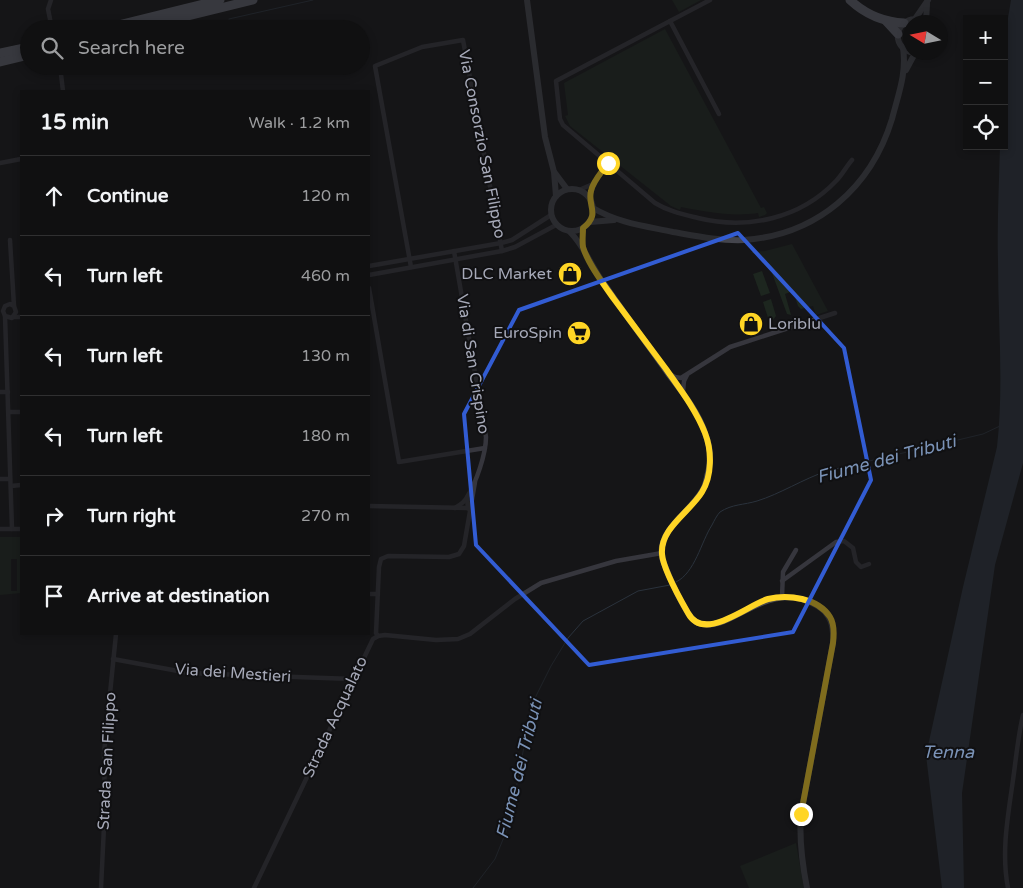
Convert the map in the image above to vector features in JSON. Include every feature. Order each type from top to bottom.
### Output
[{"type":"highway","points":[[139,20],[220,0]]},
{"type":"highway","points":[[172,20],[254,0]]},
{"type":"highway","points":[[850,0],[870,14],[886,21],[903,23]]},
{"type":"highway","points":[[886,21],[898,34]]},
{"type":"highway","points":[[0,53],[20,49]]},
{"type":"highway","points":[[0,62],[20,57]]},
{"type":"main road","points":[[527,0],[545,137],[554,172],[556,196]]},
{"type":"main road","points":[[918,15],[928,1]]},
{"type":"main road","points":[[926,15],[928,1]]},
{"type":"main road","points":[[903,25],[898,34],[898,39],[903,48]]},
{"type":"main road","points":[[593,208],[616,220],[718,239],[743,240],[793,231],[814,221],[833,208],[854,188],[870,168],[880,150],[890,124],[904,73],[905,60]]},
{"type":"main road","points":[[904,73],[911,60]]},
{"type":"main road","points":[[554,172],[567,189]]},
{"type":"main road","points":[[590,222],[593,208],[590,198],[579,190],[567,189],[556,196],[550,208],[551,215],[556,225],[565,231],[570,232],[583,228],[590,222],[616,220]]},
{"type":"main road","points":[[583,228],[583,247]]},
{"type":"main road","points":[[570,232],[583,247],[601,280],[684,395],[706,435],[710,450],[710,465],[702,492],[670,529],[663,544],[662,553],[667,571],[689,616],[696,622],[707,625],[718,624],[766,600],[782,597],[806,601],[823,609],[831,618],[834,631],[801,814],[801,855],[807,888]]},
{"type":"street","points":[[50,20],[48,9],[51,0]]},
{"type":"street","points":[[710,0],[556,81],[560,119],[563,125],[655,203],[666,210],[704,220],[740,224],[790,213],[807,204],[836,181],[852,160]]},
{"type":"street","points":[[670,21],[719,114]]},
{"type":"street","name":"Via Consorzio San Filippo","points":[[409,259],[375,66],[422,47],[463,40],[502,251]]},
{"type":"street","points":[[61,75],[63,90]]},
{"type":"street","points":[[0,162],[20,159]]},
{"type":"street","points":[[590,198],[594,183],[608,163]]},
{"type":"street","points":[[579,190],[594,183]]},
{"type":"street","points":[[370,266],[512,240],[551,215]]},
{"type":"street","points":[[370,275],[502,251],[515,247],[556,225]]},
{"type":"street","points":[[5,316],[13,305],[10,240]]},
{"type":"street","name":"Via di San Crispino","points":[[454,251],[486,437],[485,448]]},
{"type":"street","points":[[409,259],[411,268]]},
{"type":"street","points":[[370,294],[399,462],[485,448],[467,498],[455,508]]},
{"type":"street","points":[[12,529],[5,306],[13,305],[20,311]]},
{"type":"street","points":[[678,387],[678,383],[687,375],[730,347],[835,313]]},
{"type":"street","points":[[5,316],[20,317]]},
{"type":"street","points":[[668,373],[683,379]]},
{"type":"street","points":[[683,379],[684,395]]},
{"type":"street","points":[[0,392],[8,392]]},
{"type":"street","points":[[9,412],[20,412]]},
{"type":"street","points":[[476,477],[464,546],[459,554],[454,556],[384,557],[379,567],[376,633],[378,636],[394,635],[436,640],[458,640],[470,634],[515,599],[542,583],[616,561],[662,553]]},
{"type":"street","points":[[0,479],[10,478]]},
{"type":"street","points":[[11,486],[20,485]]},
{"type":"street","points":[[467,498],[470,508]]},
{"type":"street","points":[[370,506],[470,508]]},
{"type":"street","points":[[0,529],[20,529]]},
{"type":"street","points":[[782,581],[836,542],[844,541],[853,548],[856,562],[861,567],[869,564]]},
{"type":"street","points":[[782,597],[783,572],[796,550]]},
{"type":"street","points":[[370,594],[378,594]]},
{"type":"street","name":"Strada San Filippo","points":[[102,888],[105,806],[104,753],[116,635]]},
{"type":"street","name":"Strada Acqualato","points":[[254,888],[370,644],[378,636]]},
{"type":"street","name":"Via dei Mestieri","points":[[113,659],[189,673],[353,679]]},
{"type":"street","points":[[1008,888],[1005,872],[1005,842],[1023,715]]},
{"type":"highlighted area","points":[[738,233],[844,348],[871,480],[793,632],[589,665],[476,545],[464,414],[519,310]]},
{"type":"shaded area","points":[[672,0],[701,0],[679,12]]},
{"type":"shaded area","points":[[665,29],[761,208],[764,207],[767,213],[765,215],[759,217],[758,213],[719,213],[681,207],[680,210],[671,206],[570,126],[565,116],[568,115],[564,83]]},
{"type":"shaded area","points":[[792,244],[828,311],[816,315],[813,306],[801,309],[798,306],[793,291],[785,294],[791,315],[787,314],[768,262],[751,252],[765,251]]},
{"type":"shaded area","points":[[762,271],[770,293],[761,296],[753,274]]},
{"type":"shaded area","points":[[771,299],[776,316],[773,320],[769,321],[763,302]]},
{"type":"shaded area","points":[[0,537],[20,537],[20,593],[0,595]],"holes":[[[11,559],[17,559],[17,591],[11,591]]]},
{"type":"shaded area","points":[[796,843],[804,888],[749,888],[740,866]]},
{"type":"water","name":"Tenna","points":[[1011,0],[1023,0],[1023,463],[995,565],[962,793],[964,888],[942,888],[926,755],[963,587],[997,447],[1000,400],[998,203],[1000,150],[1008,150],[1008,18]]},
{"type":"waterway","points":[[229,19],[313,0]]},
{"type":"waterway","name":"Fiume dei Tributi","points":[[676,582],[688,572],[716,518],[725,509],[766,498],[827,471],[983,434],[1000,426]]},
{"type":"waterway","name":"Fiume dei Tributi","points":[[473,888],[495,859],[506,832],[532,704],[551,666],[568,638],[583,621],[638,591],[670,585]]},
{"type":"place","name":"DLC Market","points":[[570,274]]},
{"type":"place","name":"Loriblu","points":[[751,324]]},
{"type":"place","name":"EuroSpin","points":[[579,333]]},
{"type":"route","points":[[608,163],[594,183],[591,191],[592,216],[590,222],[583,228],[583,247],[601,280],[684,395],[701,424],[710,450],[710,465],[702,492],[670,529],[663,544],[663,561],[689,616],[696,622],[707,625],[718,624],[766,600],[782,597],[814,604],[823,609],[831,618],[834,631],[833,643],[801,814]]}]
